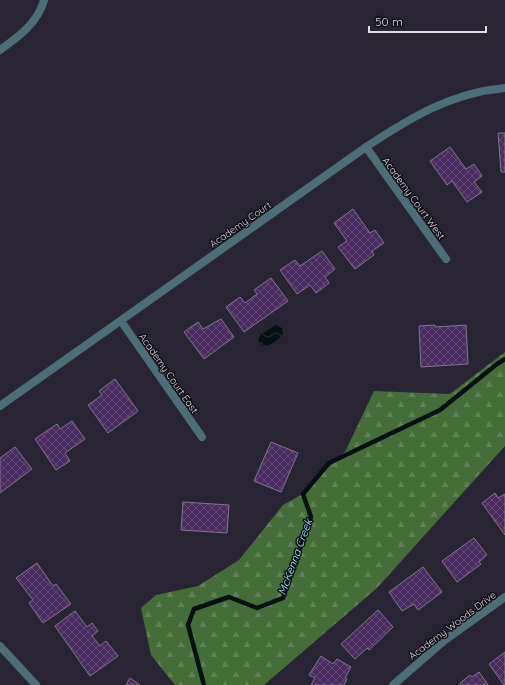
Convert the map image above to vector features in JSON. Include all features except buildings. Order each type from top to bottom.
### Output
[{"type":"street","points":[[0,50],[23,34],[41,10],[44,0]]},
{"type":"street","name":"Academy Court","points":[[0,406],[366,147],[411,117],[456,98],[505,88]]},
{"type":"street","name":"Academy Court West","points":[[366,147],[446,259]]},
{"type":"street","name":"Academy Court East","points":[[121,321],[202,437]]},
{"type":"street","name":"Academy Woods Drive","points":[[393,685],[445,640],[505,597]]},
{"type":"street","points":[[0,646],[36,685]]},
{"type":"green space","points":[[505,352],[505,446],[377,588],[264,685],[175,685],[151,655],[141,608],[156,595],[198,586],[239,560],[283,505],[303,494],[329,463],[345,452],[374,391],[450,394]]},
{"type":"water","points":[[276,325],[282,328],[283,334],[276,341],[270,344],[264,346],[261,345],[258,340],[261,334]]},
{"type":"waterway","name":"McKenna Creek","points":[[204,685],[188,625],[194,609],[229,597],[257,608],[283,598],[311,517],[303,494],[329,463],[440,410],[505,359]]}]
